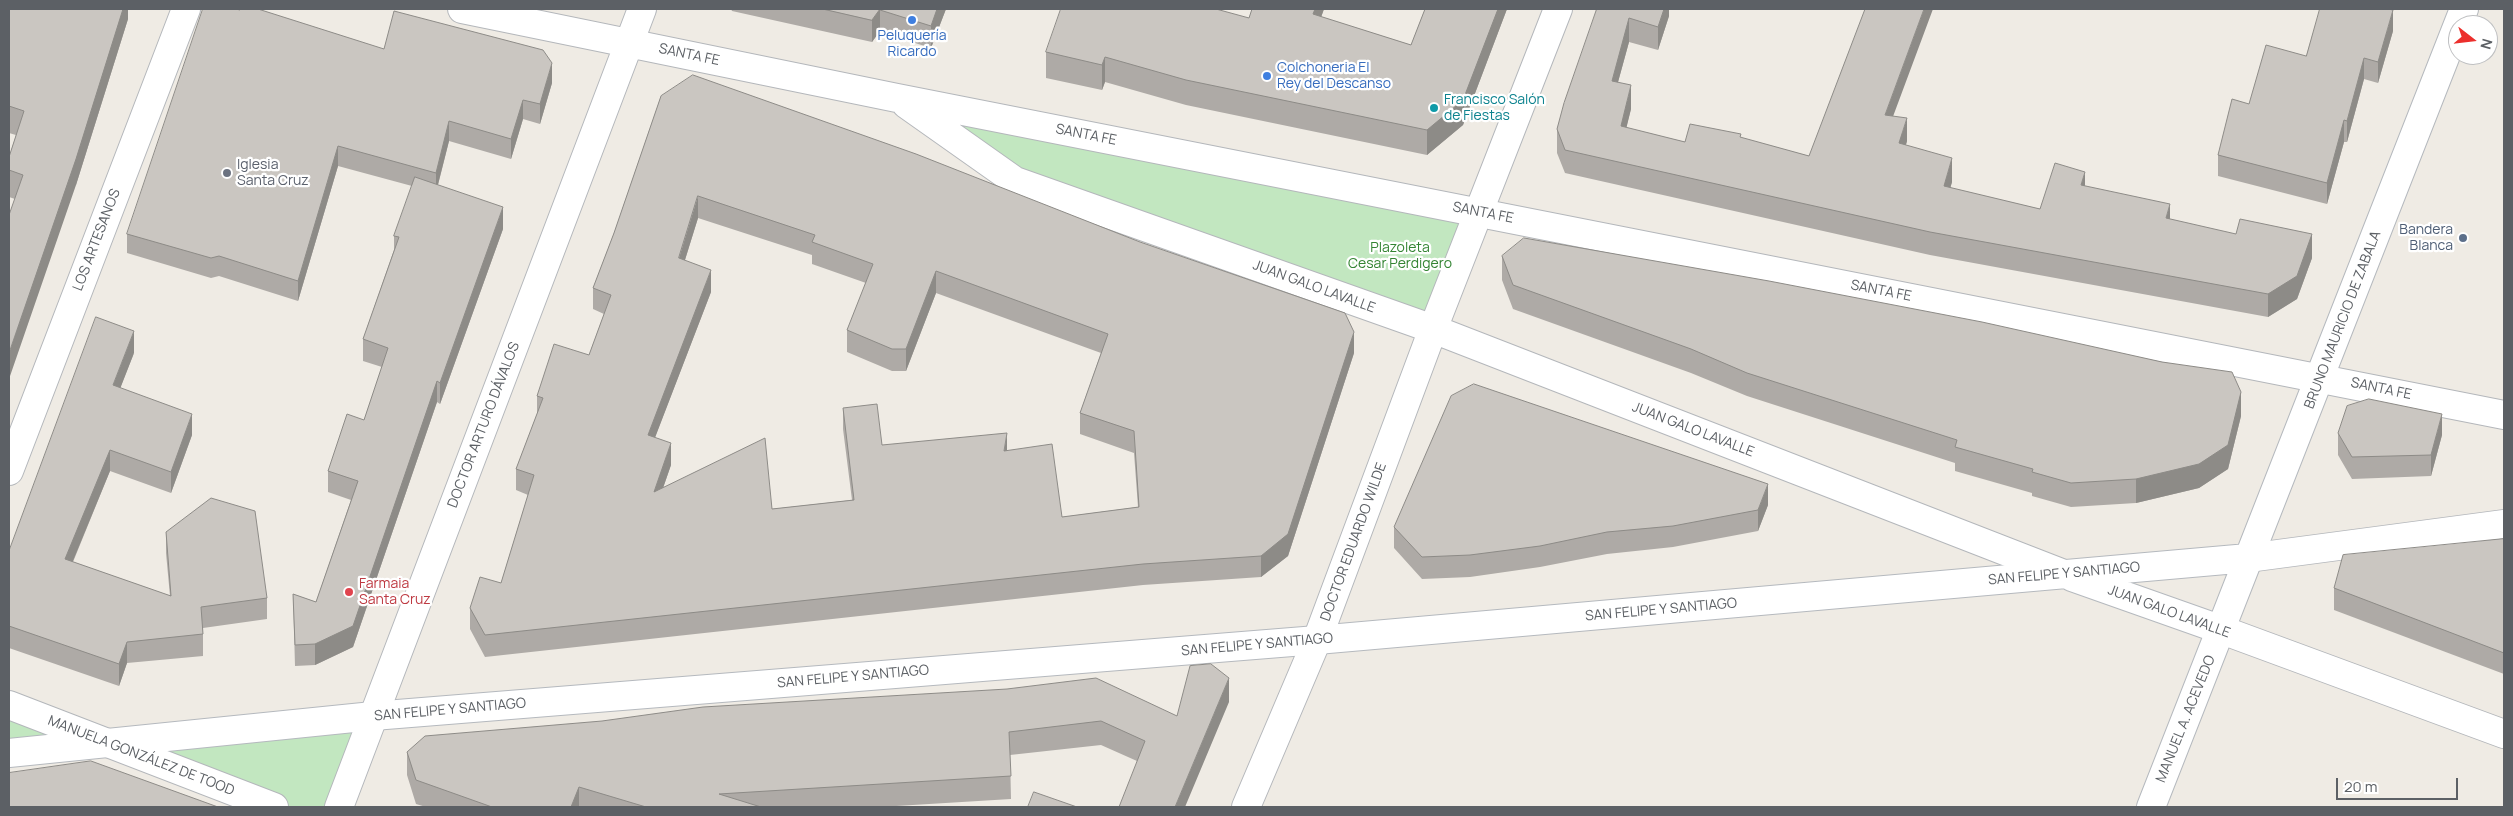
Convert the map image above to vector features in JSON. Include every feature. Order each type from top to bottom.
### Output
[{"type":"street","name":"LOS ARTESANOS","points":[[9,471],[186,9]]},
{"type":"street","name":"SANTA FE","points":[[462,9],[897,98],[2321,377],[2504,415]]},
{"type":"street","name":"DOCTOR ARTURO DÁVALOS","points":[[339,807],[642,9]]},
{"type":"street","name":"DOCTOR EDUARDO WILDE","points":[[1246,807],[1317,640],[1433,329],[1558,9]]},
{"type":"street","name":"BRUNO MAURICIO DE ZABALA","points":[[2222,630],[2248,558],[2321,377],[2464,9]]},
{"type":"street","name":"JUAN GALO LAVALLE","points":[[897,98],[1015,181],[1433,329],[2064,574],[2504,734]]},
{"type":"street","name":"SAN FELIPE Y SANTIAGO","points":[[9,753],[374,716],[1317,640],[2248,558],[2504,524]]},
{"type":"street","name":"MANUEL A. ACEVEDO","points":[[2151,807],[2222,630]]},
{"type":"street","name":"MANUELA GONZÁLEZ DE TOOD","points":[[9,705],[274,807]]},
{"type":"green space","name":"Plazoleta Cesar Perdigero","points":[[911,106],[1473,217],[1429,323],[1018,178]]},
{"type":"green space","points":[[9,713],[79,739],[9,745]]},
{"type":"green space","points":[[364,723],[332,807],[287,807],[131,746]]},
{"type":"building","points":[[9,9],[123,9],[76,159],[9,353],[9,215],[23,175],[9,170],[9,157],[24,111],[9,106]]},
{"type":"building","points":[[203,9],[258,9],[384,49],[394,11],[543,50],[552,63],[540,104],[523,100],[511,139],[449,121],[436,173],[338,146],[298,281],[219,256],[211,258],[127,234]]},
{"type":"building","points":[[823,9],[880,9],[872,20]]},
{"type":"building","points":[[880,9],[937,9],[931,26]]},
{"type":"building","points":[[1061,9],[1216,9],[1249,18],[1252,9],[1315,9],[1313,14],[1411,45],[1425,9],[1498,9],[1463,100],[1427,130],[1186,80],[1105,57],[1102,65],[1046,52]]},
{"type":"building","points":[[1597,9],[1664,9],[1658,27],[1629,18],[1612,81],[1631,85],[1621,126],[1685,142],[1690,124],[1741,134],[1740,137],[1809,156],[1865,9],[1924,9],[1885,115],[1907,118],[1899,143],[1952,158],[1944,186],[2040,209],[2055,163],[2085,172],[2081,185],[2170,204],[2166,218],[2236,234],[2240,219],[2312,234],[2297,276],[2268,294],[1930,232],[1565,150],[1557,129],[1564,103]]},
{"type":"building","points":[[2320,9],[2393,10],[2378,62],[2364,58],[2347,121],[2344,120],[2327,183],[2218,155],[2232,99],[2249,104],[2266,45],[2306,56]]},
{"type":"building","points":[[693,75],[916,154],[1140,242],[1345,313],[1354,332],[1288,534],[1261,556],[1143,564],[485,635],[470,608],[480,577],[501,583],[534,475],[516,469],[543,398],[537,396],[554,344],[589,355],[611,295],[593,288],[661,96]],"holes":[[[698,196],[815,235],[812,242],[873,264],[847,330],[892,349],[906,349],[936,271],[1108,334],[1080,413],[1134,431],[1139,507],[1062,517],[1052,444],[1004,451],[1007,433],[882,445],[877,404],[843,408],[854,500],[772,509],[765,438],[654,492],[671,443],[648,435],[711,270],[679,258]]]},
{"type":"building","points":[[415,177],[503,207],[440,383],[437,381],[353,626],[315,644],[295,645],[293,594],[316,602],[358,481],[328,471],[347,414],[364,420],[388,348],[363,339],[399,237],[394,236]]},
{"type":"building","points":[[1524,238],[1769,281],[1982,322],[2162,362],[2232,372],[2241,392],[2228,445],[2199,464],[2136,479],[2071,483],[2032,472],[2033,469],[1955,447],[1957,440],[1747,373],[1691,349],[1513,285],[1502,256]]},
{"type":"building","points":[[96,317],[134,331],[113,385],[192,414],[171,472],[110,450],[65,559],[171,596],[166,532],[211,498],[255,511],[267,598],[201,607],[203,634],[127,642],[119,664],[9,626],[9,551]]},
{"type":"building","points":[[1474,384],[1768,484],[1758,510],[1673,526],[1607,532],[1540,546],[1470,555],[1422,557],[1394,527],[1451,396]]},
{"type":"building","points":[[2369,399],[2442,414],[2431,455],[2352,457],[2338,433],[2347,406]]},
{"type":"building","points":[[2504,539],[2504,653],[2334,588],[2343,555]]},
{"type":"building","points":[[1211,664],[1229,678],[1175,807],[1119,807],[1145,741],[1101,721],[1009,732],[1011,776],[719,794],[761,807],[646,807],[579,787],[571,807],[492,807],[416,780],[407,752],[425,736],[602,721],[703,707],[1007,689],[1096,678],[1177,716],[1190,666]]},
{"type":"building","points":[[91,761],[218,807],[9,807],[9,773]]},
{"type":"building","points":[[1034,792],[1077,807],[1028,807]]},
{"type":"place","name":"Peluquería Ricardo","points":[[912,20]]},
{"type":"place","name":"Colchoneria El Rey del Descanso","points":[[1267,76]]},
{"type":"place","name":"Francisco Salón de Fiestas","points":[[1434,108]]},
{"type":"place","name":"Iglesia Santa Cruz","points":[[227,173]]},
{"type":"place","name":"Bandera Blanca","points":[[2463,238]]},
{"type":"place","name":"Farmaia Santa Cruz","points":[[349,592]]}]
